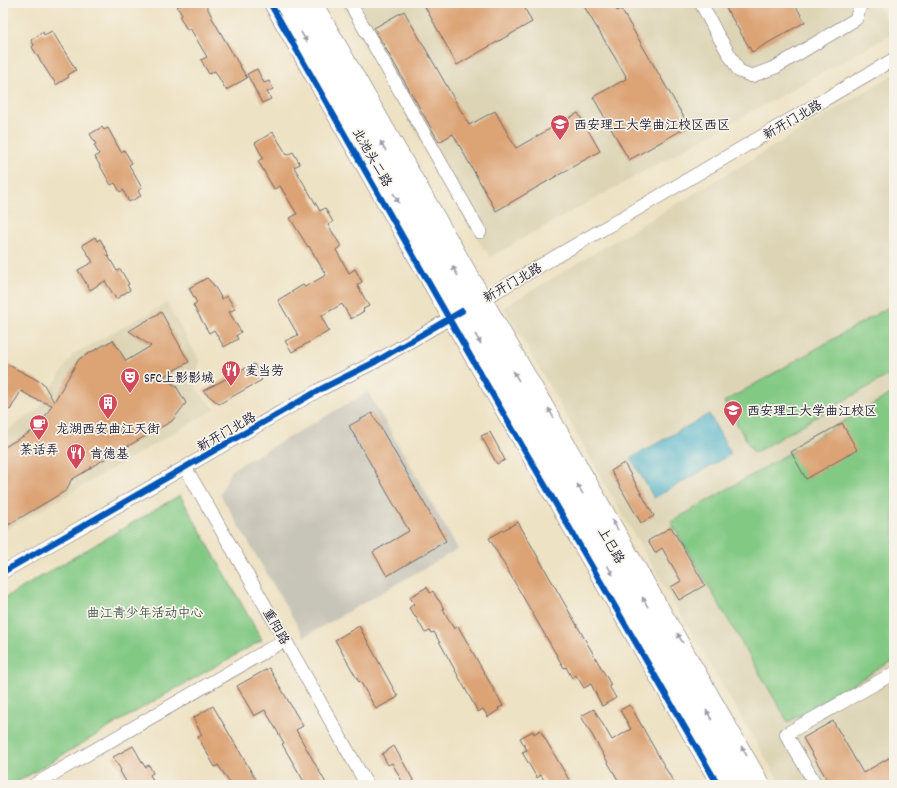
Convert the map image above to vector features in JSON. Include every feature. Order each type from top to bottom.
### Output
[{"type":"main road","name":"北池头二路","points":[[284,3],[468,308]]},
{"type":"main road","name":"北池头二路","points":[[300,3],[468,308]]},
{"type":"main road","name":"上巳路","points":[[468,308],[734,785]]},
{"type":"main road","name":"上巳路","points":[[468,308],[749,785]]},
{"type":"street","points":[[270,3],[468,308],[764,785]]},
{"type":"street","points":[[316,3],[468,308],[718,785]]},
{"type":"street","points":[[346,3],[480,232]]},
{"type":"street","points":[[701,3],[739,71],[752,76],[776,67],[856,20],[861,3]]},
{"type":"street","name":"新开门北路","points":[[3,572],[185,467],[468,308],[894,59]]},
{"type":"street","name":"重阳路","points":[[185,467],[367,785]]},
{"type":"street","points":[[34,785],[285,640]]},
{"type":"street","points":[[816,785],[786,734],[894,673]]},
{"type":"shaded area","name":"西安理工大学曲江校区西区","points":[[341,3],[885,3],[879,7],[894,33],[490,257],[486,250],[484,250]]},
{"type":"shaded area","name":"西安理工大学曲江校区","points":[[894,74],[894,785],[781,785],[641,547],[504,307]]},
{"type":"shaded area","name":"龙湖西安曲江天街","points":[[167,303],[200,361],[195,387],[215,409],[3,532],[3,434],[40,407],[73,354]]},
{"type":"shaded area","points":[[368,392],[458,549],[304,637],[220,494],[231,470]]},
{"type":"green space","points":[[894,304],[894,372],[754,453],[724,402]]},
{"type":"green space","points":[[894,392],[894,660],[788,722],[671,522]]},
{"type":"green space","name":"曲江青少年活动中心","points":[[180,495],[262,640],[147,705],[12,785],[3,785],[3,599]]},
{"type":"water","points":[[709,414],[731,454],[654,498],[631,458]]},
{"type":"building","points":[[184,3],[203,3],[206,5],[247,78],[226,90],[215,71],[209,74],[201,60],[207,57],[190,28],[187,30],[180,17],[182,15],[177,7]]},
{"type":"building","points":[[423,3],[522,3],[532,22],[457,65]]},
{"type":"building","points":[[582,3],[613,3],[617,11],[621,9],[689,126],[629,160],[593,97],[626,79],[626,76]]},
{"type":"building","points":[[723,3],[794,3],[805,22],[752,52]]},
{"type":"building","points":[[404,11],[469,125],[495,111],[516,148],[578,113],[600,151],[496,211],[453,134],[439,142],[374,28]]},
{"type":"building","points":[[52,31],[76,70],[68,75],[69,77],[56,85],[32,47],[34,45],[31,40],[43,32],[44,35]]},
{"type":"building","points":[[257,69],[264,83],[269,81],[273,89],[267,92],[271,99],[262,103],[247,74]]},
{"type":"building","points":[[102,127],[104,130],[108,128],[121,152],[124,150],[132,163],[129,165],[142,188],[138,191],[141,196],[129,202],[123,190],[120,192],[115,183],[111,185],[95,157],[99,154],[94,145],[96,144],[90,134]]},
{"type":"building","points":[[273,132],[287,155],[293,152],[300,164],[294,167],[320,211],[325,208],[333,222],[328,225],[341,246],[336,250],[349,273],[355,269],[362,282],[357,285],[369,306],[351,319],[342,304],[321,316],[329,331],[292,352],[285,341],[298,335],[278,300],[303,285],[305,287],[326,275],[290,218],[297,214],[280,186],[274,189],[258,161],[263,158],[255,143]]},
{"type":"building","points":[[95,237],[97,241],[100,239],[117,271],[120,269],[129,284],[127,285],[130,290],[116,299],[105,281],[90,290],[78,270],[93,262],[82,245]]},
{"type":"building","points":[[207,278],[213,284],[222,299],[227,296],[235,309],[229,312],[241,332],[236,336],[238,339],[224,347],[214,330],[209,333],[193,305],[197,303],[189,288]]},
{"type":"building","name":"龙湖西安曲江天街","points":[[161,312],[189,362],[162,377],[176,386],[186,403],[172,421],[91,467],[71,480],[67,490],[3,528],[3,448],[39,427],[52,405],[35,399],[21,391],[10,410],[3,406],[3,362],[43,383],[54,402],[79,359],[113,340],[126,361],[151,346],[129,331]]},
{"type":"building","points":[[254,364],[262,380],[219,404],[203,391]]},
{"type":"building","points":[[372,413],[446,541],[387,576],[373,552],[409,531],[349,426]]},
{"type":"building","points":[[842,423],[857,450],[806,479],[791,452]]},
{"type":"building","points":[[490,432],[505,460],[497,464],[481,436]]},
{"type":"building","points":[[624,463],[654,516],[641,523],[611,471]]},
{"type":"building","points":[[518,522],[611,685],[609,686],[616,698],[602,706],[591,684],[584,688],[576,675],[572,678],[566,667],[564,668],[489,538]]},
{"type":"building","points":[[671,527],[705,585],[679,600],[671,587],[681,581],[662,548],[655,553],[648,541]]},
{"type":"building","points":[[427,587],[430,593],[433,591],[439,600],[454,629],[458,626],[503,706],[498,708],[499,710],[488,717],[483,709],[478,712],[434,632],[431,633],[430,631],[425,633],[409,608],[414,604],[410,597]]},
{"type":"building","points":[[359,626],[398,697],[376,709],[335,640]]},
{"type":"building","points":[[269,668],[303,726],[296,730],[327,785],[306,785],[282,744],[284,743],[265,710],[254,716],[237,686]]},
{"type":"building","points":[[630,705],[675,785],[621,785],[581,716],[594,709],[612,740],[631,729],[620,710]]},
{"type":"building","points":[[213,706],[259,785],[231,785],[218,765],[215,767],[198,737],[202,735],[193,718]]},
{"type":"building","points":[[833,721],[863,773],[894,755],[894,785],[830,785],[803,738]]},
{"type":"building","points":[[540,730],[572,785],[547,785],[541,775],[537,778],[522,752],[527,750],[520,738],[533,731],[534,734]]},
{"type":"building","points":[[133,746],[145,767],[149,765],[153,773],[150,775],[156,785],[128,785],[113,757]]},
{"type":"building","points":[[394,746],[416,785],[404,785],[392,763],[388,765],[382,754]]},
{"type":"cycle path","points":[[270,3],[468,352],[718,785]]},
{"type":"cycle path","points":[[3,572],[321,389],[375,362],[462,311]]},
{"type":"place","name":"西安理工大学曲江校区西区","points":[[560,141]]},
{"type":"place","name":"麦当劳","points":[[231,387]]},
{"type":"place","name":"SFC上影影城","points":[[130,394]]},
{"type":"place","name":"龙湖西安曲江天街","points":[[108,420]]},
{"type":"place","name":"西安理工大学曲江校区","points":[[733,427]]},
{"type":"place","name":"茶话弄","points":[[39,441]]},
{"type":"place","name":"肯德基","points":[[76,470]]}]
